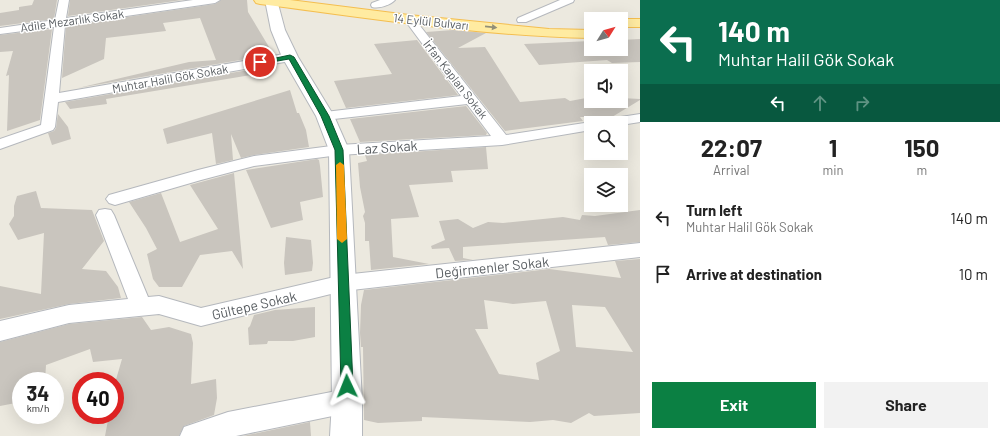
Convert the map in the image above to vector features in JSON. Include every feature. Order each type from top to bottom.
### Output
[{"type":"main road","name":"14 Eylül Bulvarı","points":[[268,0],[409,19],[549,33],[584,34]]},
{"type":"main road","name":"14 Eylül Bulvarı","points":[[332,0],[522,20],[584,23]]},
{"type":"main road","points":[[628,23],[640,23]]},
{"type":"main road","points":[[628,34],[640,34]]},
{"type":"street","points":[[0,144],[48,127],[50,99],[64,0]]},
{"type":"street","name":"Adile Mezarlık Sokak","points":[[0,30],[215,0]]},
{"type":"street","points":[[255,0],[261,10],[278,30]]},
{"type":"street","points":[[268,0],[278,30],[290,57],[325,116],[339,150],[347,401],[346,436]]},
{"type":"street","points":[[376,5],[390,0]]},
{"type":"street","points":[[522,20],[569,0]]},
{"type":"street","name":"İrfan Kaplan Sokak","points":[[409,19],[502,140]]},
{"type":"street","name":"Muhtar Halil Gök Sokak","points":[[50,99],[290,57]]},
{"type":"street","points":[[325,116],[472,99]]},
{"type":"street","points":[[628,120],[640,118]]},
{"type":"street","name":"Laz Sokak","points":[[142,307],[110,207],[198,175],[254,161],[339,150],[502,140],[584,127]]},
{"type":"street","name":"Değirmenler Sokak","points":[[343,283],[640,250]]},
{"type":"street","name":"Gültepe Sokak","points":[[0,331],[69,314],[159,305],[201,317],[343,283]]},
{"type":"street","points":[[193,436],[228,424],[347,401]]},
{"type":"building","points":[[34,0],[57,0],[54,19],[0,26],[0,13],[19,10],[19,7],[32,5]]},
{"type":"building","points":[[70,0],[182,0],[68,16]]},
{"type":"building","points":[[221,0],[247,0],[248,12],[269,47],[246,59],[78,88],[189,62],[216,60],[200,18],[163,23],[166,31],[106,38],[104,59],[62,78],[66,26],[215,4]]},
{"type":"building","points":[[52,29],[40,120],[7,131],[9,75],[6,76],[13,51],[0,52],[0,35]]},
{"type":"building","points":[[453,30],[486,33],[458,48],[485,47],[520,102],[565,98],[570,101],[584,98],[584,108],[627,108],[614,116],[584,116],[580,117],[583,121],[505,131],[426,32]]},
{"type":"building","points":[[640,39],[640,62],[612,63],[607,60],[539,65],[524,44],[584,41],[584,56],[628,56],[628,40]]},
{"type":"building","points":[[417,40],[458,95],[346,108],[334,81],[392,74],[374,44]]},
{"type":"building","points":[[251,70],[251,75],[106,99],[107,104],[70,109],[65,102]]},
{"type":"building","points":[[290,90],[297,113],[299,113],[306,130],[309,147],[241,158],[231,134],[233,160],[216,164],[212,133],[167,144],[163,129]]},
{"type":"building","points":[[628,98],[640,100],[628,107]]},
{"type":"building","points":[[466,106],[487,133],[486,135],[360,142],[350,119]]},
{"type":"building","points":[[58,114],[68,127],[71,139],[52,145],[48,133],[54,131],[56,128]]},
{"type":"building","points":[[486,147],[488,169],[451,171],[453,182],[409,185],[419,217],[391,219],[393,257],[429,264],[371,270],[369,241],[365,241],[365,223],[363,216],[365,212],[360,187],[358,163],[367,161],[365,155]]},
{"type":"building","points":[[317,159],[319,160],[320,166],[323,197],[300,202],[303,220],[271,228],[246,170]]},
{"type":"building","points":[[234,173],[243,269],[232,251],[200,255],[182,287],[159,287],[153,279],[147,254],[157,249],[146,228],[129,202],[161,193],[180,242],[218,229],[190,185]]},
{"type":"building","points":[[36,191],[41,208],[92,210],[104,241],[82,269],[106,271],[118,287],[121,298],[69,304],[0,319],[0,286],[41,294],[44,233],[18,240],[9,224],[14,216],[14,206],[17,196]]},
{"type":"building","points":[[640,210],[640,242],[608,245],[605,237],[463,247],[463,258],[473,260],[455,261],[449,248],[432,249],[431,246],[445,240],[439,221],[458,219],[473,228],[488,222],[503,223],[563,217],[580,220],[582,215],[595,216]]},
{"type":"building","points":[[286,237],[311,240],[313,263],[312,271],[285,275],[284,263]]},
{"type":"building","points":[[640,259],[640,413],[594,416],[589,413],[571,423],[553,420],[530,422],[422,417],[422,421],[378,423],[364,420],[363,347],[361,347],[360,333],[361,305],[364,290],[549,269],[621,278],[615,261]],"holes":[[[484,300],[513,304],[546,301],[560,351],[536,363],[539,380],[499,374],[475,329],[488,329]],[[572,305],[605,307],[633,352],[576,347]]]},
{"type":"building","points":[[315,307],[315,337],[293,341],[268,341],[267,344],[249,345],[248,328],[254,315],[275,310]]},
{"type":"building","points":[[142,317],[151,330],[169,327],[191,334],[193,343],[191,384],[216,379],[217,398],[214,415],[184,426],[179,436],[105,436],[107,424],[124,424],[124,372],[118,372],[122,359],[93,362],[90,349],[46,365],[46,372],[12,372],[12,404],[0,406],[0,342],[69,324]]},
{"type":"building","points":[[310,422],[311,436],[243,436]]},
{"type":"slow traffic","points":[[340,165],[342,239]]},
{"type":"route","points":[[260,62],[290,57],[325,116],[339,150],[347,386]]}]
